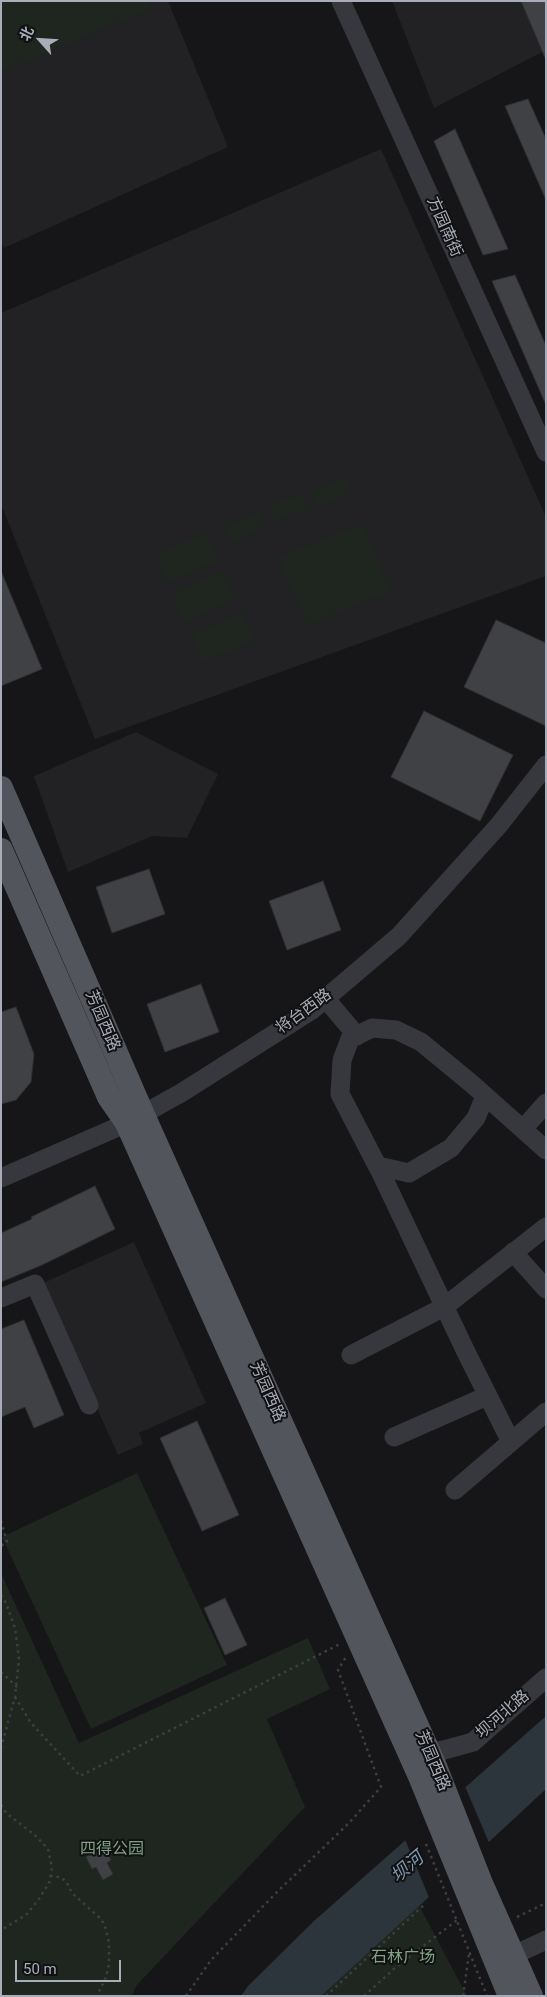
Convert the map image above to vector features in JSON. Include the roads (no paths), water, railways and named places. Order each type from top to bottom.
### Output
[{"type":"main road","name":"芳园西路","points":[[1,788],[135,1119],[357,1636],[427,1764]]},
{"type":"main road","name":"芳园西路","points":[[1,850],[109,1097],[135,1119],[427,1764],[464,1889],[510,1996]]},
{"type":"main road","name":"芳园西路","points":[[464,1889],[500,1926],[531,1996]]},
{"type":"street","name":"方园南街","points":[[341,1],[546,452]]},
{"type":"street","name":"将台西路","points":[[1,1178],[135,1119],[181,1093],[303,1015],[404,931],[500,825],[546,765]]},
{"type":"street","points":[[325,998],[357,1036]]},
{"type":"street","points":[[511,1442],[444,1307],[378,1166],[340,1094],[342,1060],[350,1039],[372,1028],[396,1030],[422,1042],[546,1150]]},
{"type":"street","points":[[378,1166],[409,1173],[451,1148],[476,1118],[486,1096]]},
{"type":"street","points":[[523,1129],[546,1103]]},
{"type":"street","points":[[351,1355],[444,1307],[546,1227]]},
{"type":"street","points":[[513,1252],[546,1288]]},
{"type":"street","points":[[1,1298],[34,1284],[89,1405]]},
{"type":"street","points":[[394,1437],[487,1396]]},
{"type":"street","points":[[455,1490],[546,1412]]},
{"type":"street","name":"坝河北路","points":[[427,1764],[444,1750],[473,1742],[546,1678]]},
{"type":"street","points":[[514,1955],[546,1940]]},
{"type":"water","name":"坝河","points":[[546,1716],[546,1789],[490,1841],[321,1996],[241,1996],[248,1986],[314,1921]]},
{"type":"park label","name":"四得公园","points":[[112,1850]]},
{"type":"park label","name":"石林广场","points":[[403,1958]]}]
